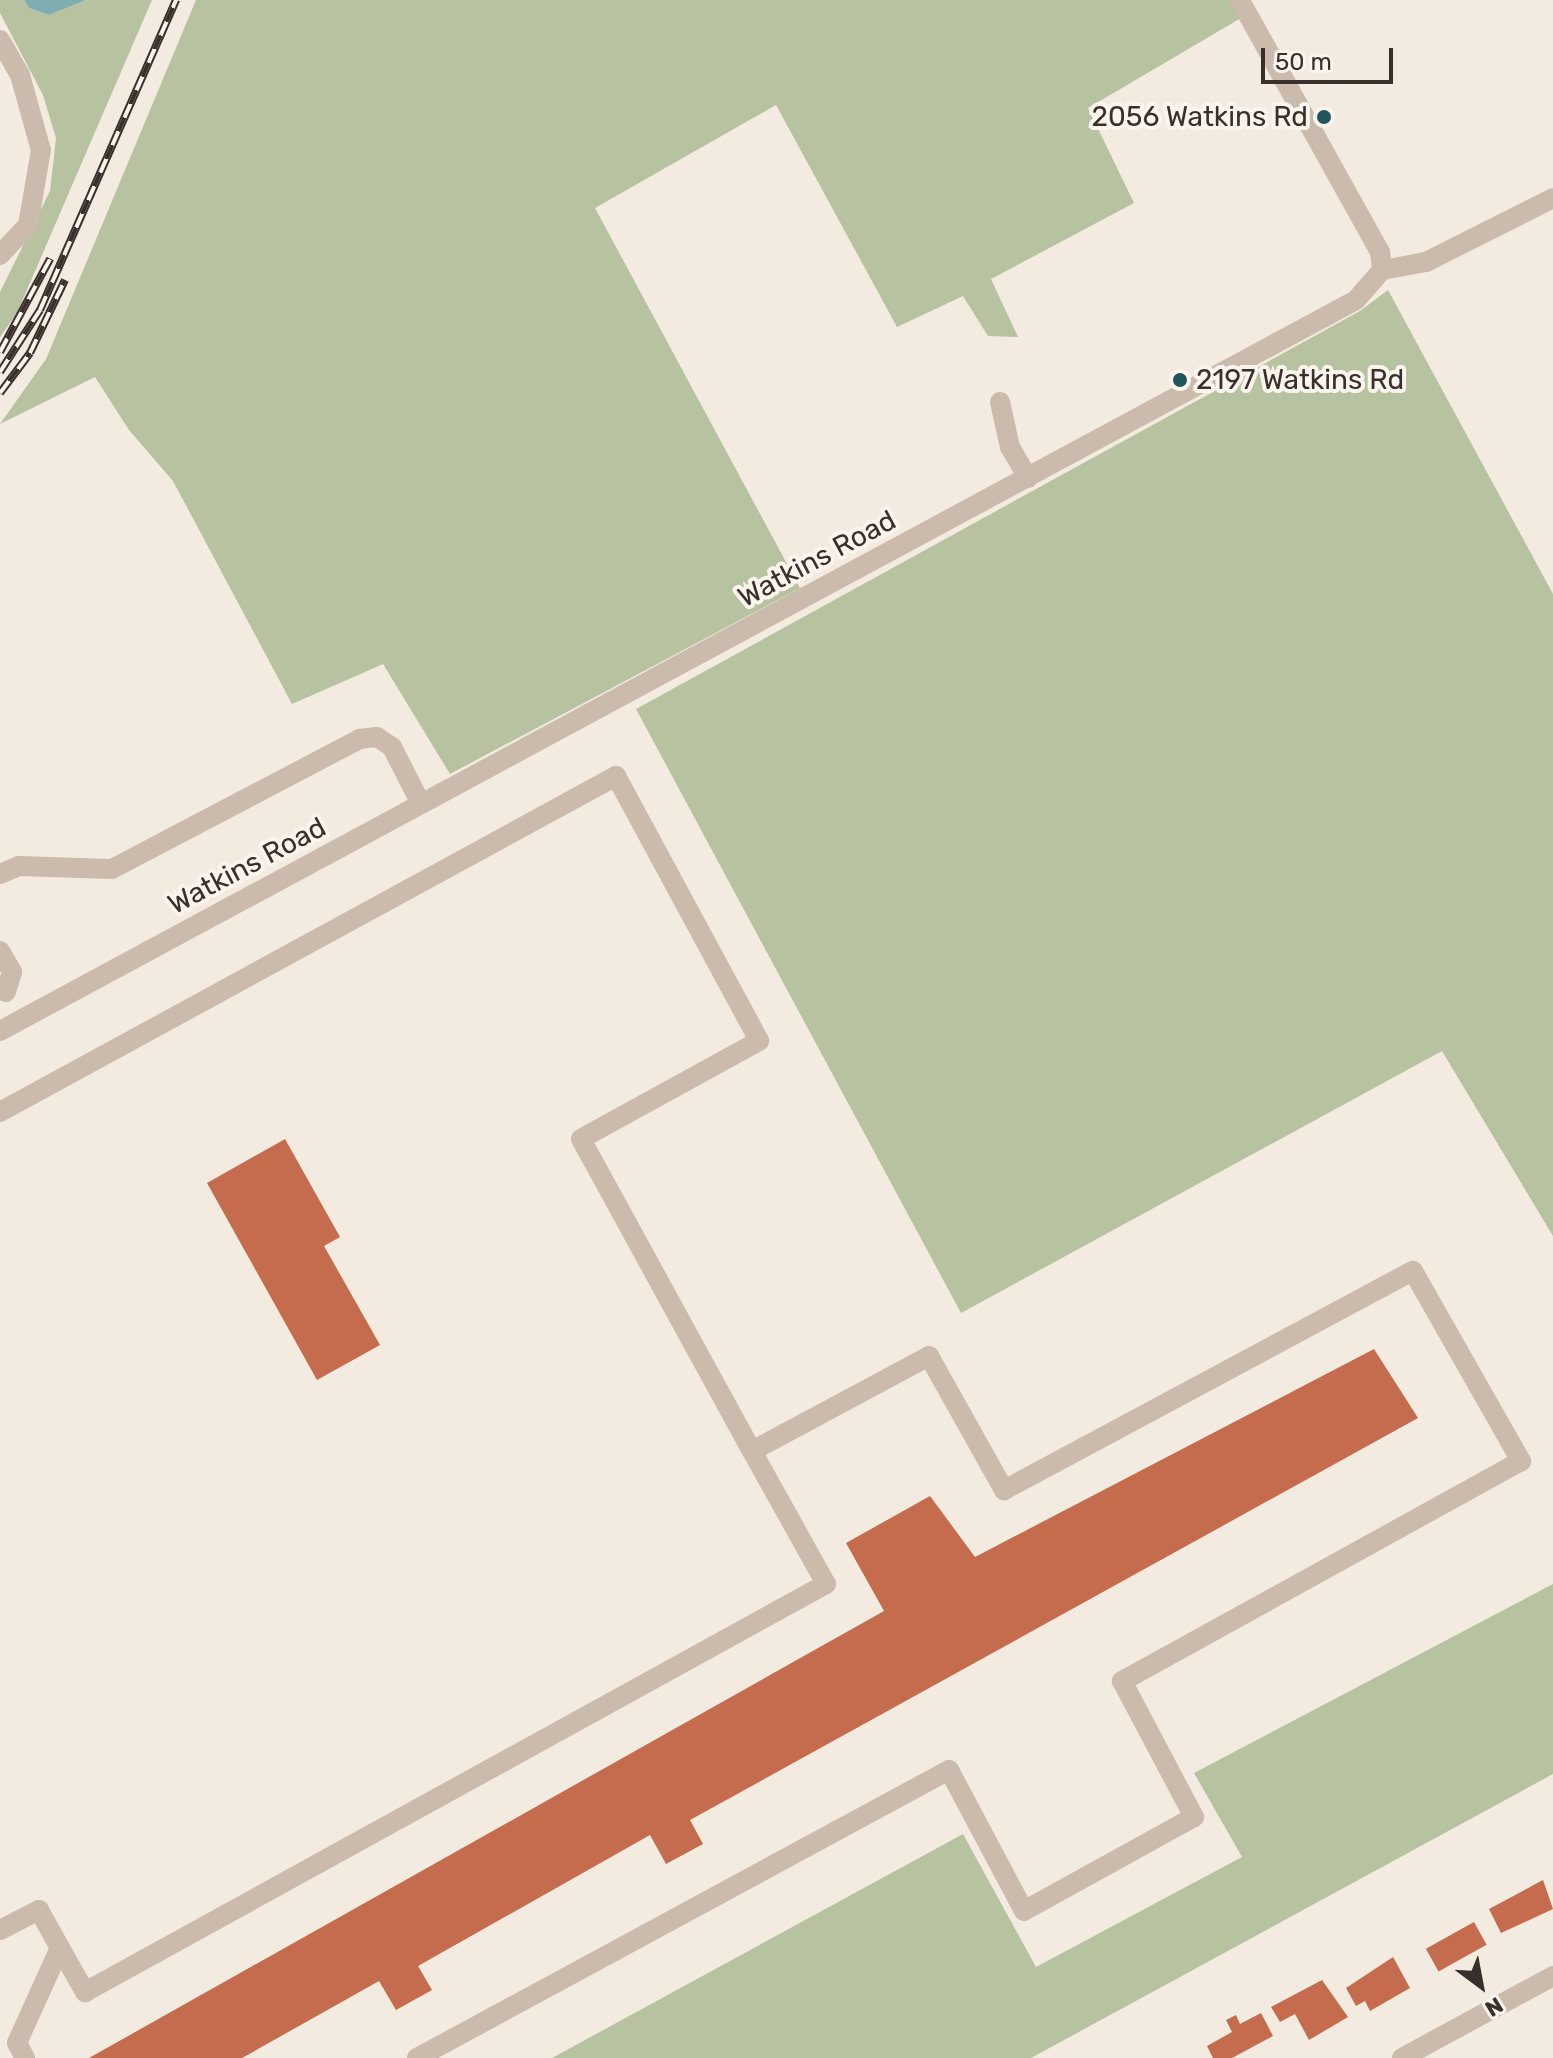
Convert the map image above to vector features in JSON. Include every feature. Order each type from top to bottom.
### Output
[{"type":"street","points":[[1240,0],[1380,252],[1382,270],[1426,262],[1553,198]]},
{"type":"street","points":[[0,40],[20,75],[41,150],[28,225],[0,255]]},
{"type":"street","name":"Watkins Road","points":[[0,1031],[1356,300],[1382,270]]},
{"type":"street","points":[[1000,402],[1010,447],[1028,478]]},
{"type":"street","points":[[0,874],[19,866],[112,869],[360,739],[377,737],[392,747],[421,804]]},
{"type":"street","points":[[0,1112],[616,776],[759,1041],[581,1139],[826,1584],[85,1992],[39,1910],[0,1930]]},
{"type":"street","points":[[0,951],[12,972],[3,991],[24,1018]]},
{"type":"street","points":[[417,2058],[949,1770],[1024,1911],[1194,1817],[1122,1681],[1521,1461],[1413,1271],[1004,1490],[929,1356],[752,1451]]},
{"type":"street","points":[[25,2058],[17,2043],[60,1948]]},
{"type":"street","points":[[1402,2058],[1553,1976]]},
{"type":"green space","points":[[0,0],[24,0],[29,8],[49,15],[86,0],[152,0],[17,313],[0,337],[0,292],[50,191],[56,138],[43,95],[0,13]]},
{"type":"green space","points":[[196,0],[1232,0],[1241,18],[1088,108],[1134,203],[991,279],[1018,337],[988,336],[963,296],[897,327],[776,105],[595,208],[800,588],[450,774],[383,664],[292,704],[173,481],[129,430],[95,377],[0,424],[46,359]]},
{"type":"green space","points":[[1388,290],[1553,594],[1553,1236],[1442,1051],[961,1313],[636,709],[1360,311]]},
{"type":"green space","points":[[1553,1584],[1553,1774],[1031,2058],[552,2058],[963,1834],[1036,1967],[1242,1857],[1194,1773]]},
{"type":"water","points":[[24,0],[86,0],[49,15],[29,8]]},
{"type":"building","points":[[285,1139],[340,1237],[324,1246],[380,1345],[317,1380],[207,1183]]},
{"type":"building","points":[[1374,1349],[1418,1418],[690,1820],[703,1844],[666,1864],[650,1835],[418,1966],[432,1990],[396,2010],[379,1981],[242,2058],[89,2058],[884,1611],[846,1543],[930,1496],[975,1557]]},
{"type":"building","points":[[1543,1880],[1553,1909],[1501,1933],[1489,1909]]},
{"type":"building","points":[[1474,1922],[1487,1945],[1439,1971],[1426,1949]]},
{"type":"building","points":[[1393,1957],[1410,1988],[1370,2011],[1365,2001],[1356,2006],[1346,1988]]},
{"type":"building","points":[[1322,1980],[1348,2017],[1309,2040],[1295,2014],[1280,2022],[1271,2007]]},
{"type":"building","points":[[1261,2013],[1273,2036],[1232,2058],[1213,2058],[1207,2046],[1232,2032],[1226,2020],[1236,2015],[1240,2024]]},
{"type":"railway","points":[[0,372],[40,310],[176,0]]},
{"type":"railway","points":[[0,352],[50,259]]},
{"type":"railway","points":[[0,393],[30,353],[65,280]]},
{"type":"place","name":"2056 Watkins Rd","points":[[1324,117]]},
{"type":"place","name":"2197 Watkins Rd","points":[[1180,380]]}]
